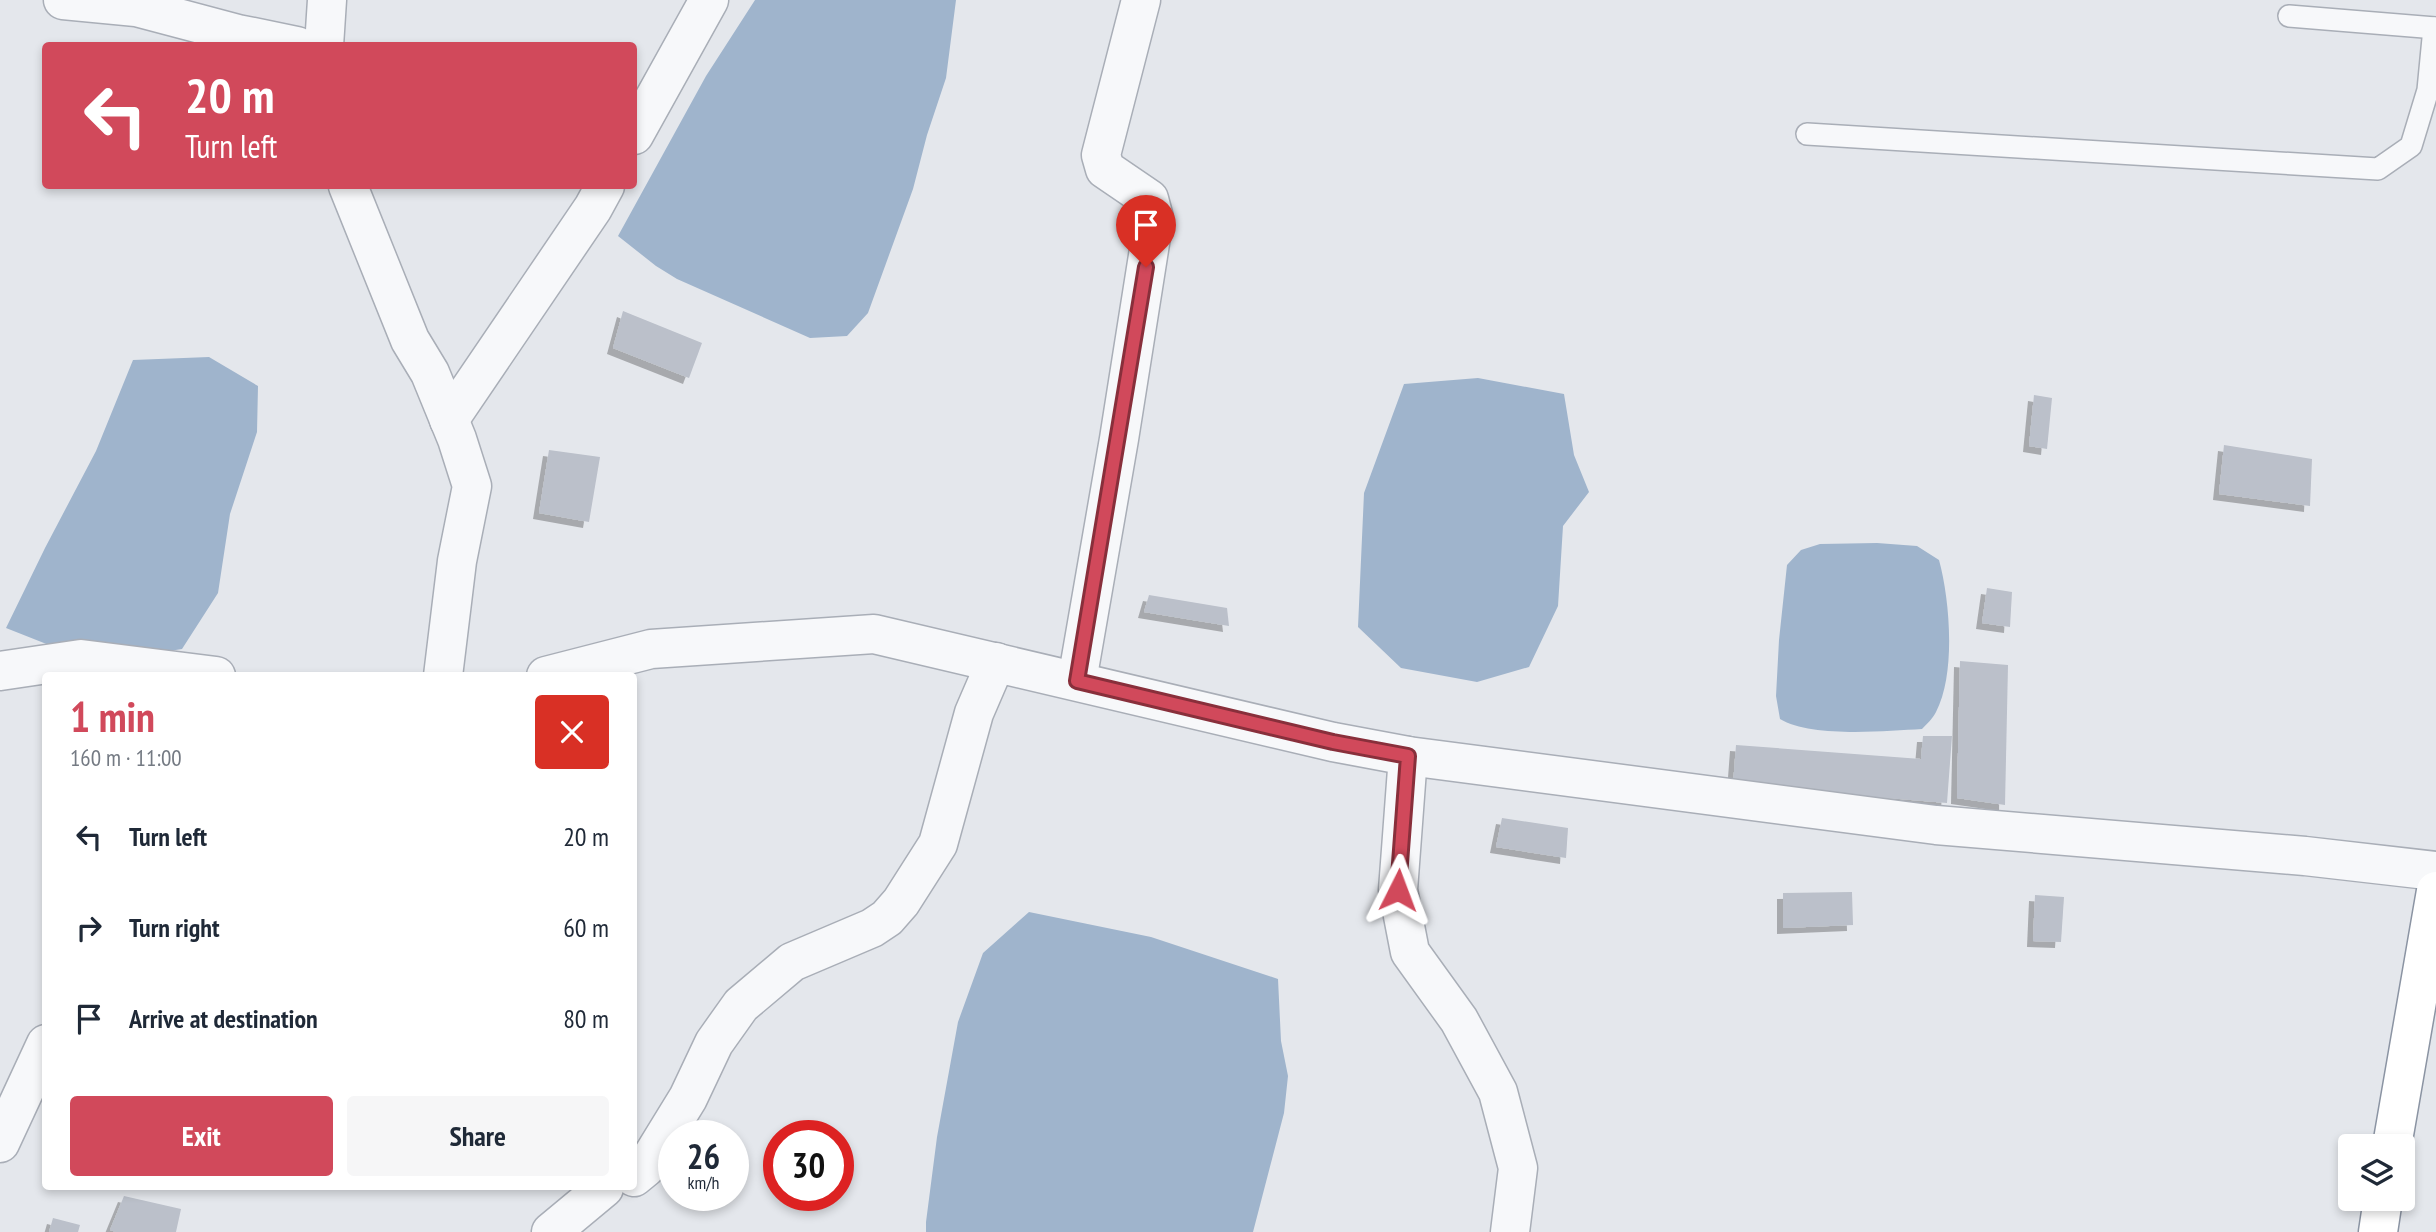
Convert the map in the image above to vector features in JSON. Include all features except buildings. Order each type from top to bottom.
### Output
[{"type":"highway","points":[[2394,1134],[2436,891]]},
{"type":"highway","points":[[2378,1232],[2381,1211]]},
{"type":"street","points":[[63,0],[136,7],[279,42]]},
{"type":"street","points":[[324,42],[327,0]]},
{"type":"street","points":[[637,130],[709,0]]},
{"type":"street","points":[[1077,681],[1154,218],[1149,199],[1105,169],[1101,155],[1141,0]]},
{"type":"street","points":[[349,189],[410,340],[430,373],[450,420],[472,486],[457,561],[443,672]]},
{"type":"street","points":[[450,420],[604,189]]},
{"type":"street","points":[[562,672],[651,649],[874,634],[1333,742],[1408,756],[1936,825],[2305,856],[2436,871]]},
{"type":"street","points":[[0,671],[81,659],[184,672]]},
{"type":"street","points":[[637,1172],[645,1168],[688,1098],[714,1043],[741,1004],[793,962],[872,928],[887,918],[901,902],[938,844],[974,713],[996,662]]},
{"type":"street","points":[[1408,756],[1398,890],[1410,952],[1459,1020],[1498,1092],[1518,1168],[1510,1232]]},
{"type":"street","points":[[2,1133],[42,1052]]},
{"type":"street","points":[[551,1232],[607,1190]]},
{"type":"lane","points":[[1807,134],[2378,169],[2411,146],[2428,90],[2435,28],[2289,16]]},
{"type":"water","points":[[755,0],[956,0],[946,78],[913,189],[868,313],[847,336],[810,338],[677,279],[618,236],[706,76]]},
{"type":"water","points":[[209,357],[258,386],[257,432],[230,514],[218,593],[182,649],[125,658],[49,645],[6,628],[96,451],[133,360]]},
{"type":"water","points":[[1478,378],[1564,394],[1574,455],[1589,492],[1563,526],[1558,606],[1529,667],[1477,682],[1401,668],[1358,627],[1364,493],[1404,384]]},
{"type":"water","points":[[1877,543],[1917,546],[1939,560],[1946,595],[1949,658],[1936,712],[1922,729],[1889,731],[1810,729],[1780,719],[1776,696],[1787,565],[1801,550],[1820,544]]},
{"type":"water","points":[[1029,912],[1151,937],[1278,979],[1281,1041],[1288,1076],[1284,1113],[1253,1232],[926,1232],[937,1137],[958,1022],[983,953]]},
{"type":"route","points":[[1146,267],[1077,681],[1333,742],[1408,756],[1398,890]]}]
